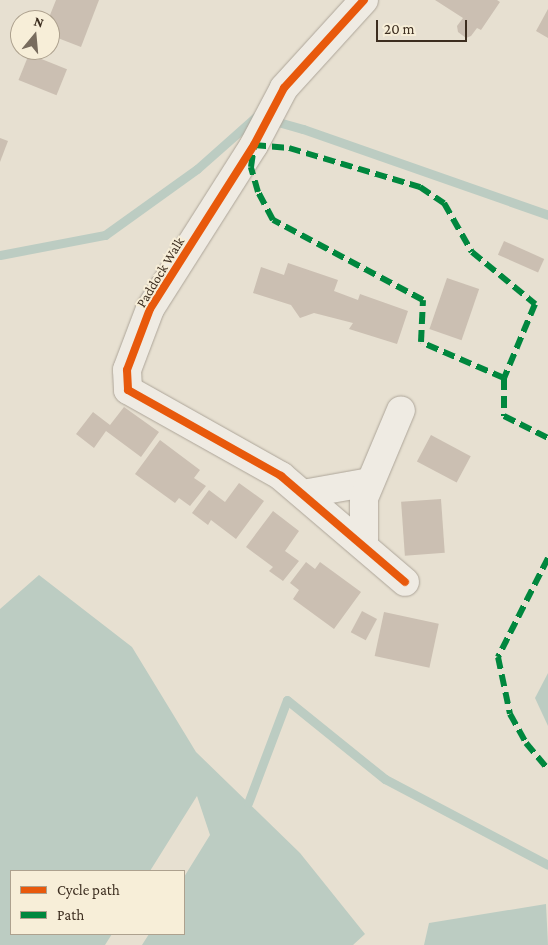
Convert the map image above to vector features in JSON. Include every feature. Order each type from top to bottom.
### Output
[{"type":"street","name":"Paddock Walk","points":[[364,0],[284,88],[269,116],[150,309],[127,370],[128,390],[280,476],[405,582]]},
{"type":"street","points":[[364,546],[364,498],[400,410]]},
{"type":"street","points":[[303,494],[370,482]]},
{"type":"shaded area","points":[[39,575],[132,647],[196,752],[300,853],[365,934],[353,945],[142,945],[148,935],[185,935],[185,875],[210,835],[197,796],[151,870],[10,870],[10,935],[111,935],[105,945],[0,945],[0,609]]},
{"type":"shaded area","points":[[548,673],[548,726],[535,698]]},
{"type":"shaded area","points":[[546,904],[548,945],[424,945],[429,923]]},
{"type":"building","points":[[56,0],[99,0],[81,47],[60,39],[60,10],[52,10]]},
{"type":"building","points":[[435,0],[497,0],[500,2],[481,30],[477,28],[471,36],[466,38],[458,32],[457,26],[463,18]]},
{"type":"building","points":[[548,9],[548,38],[536,31]]},
{"type":"building","points":[[27,60],[44,60],[67,69],[57,95],[19,80]]},
{"type":"building","points":[[0,138],[8,141],[0,162]]},
{"type":"building","points":[[504,241],[544,259],[538,273],[498,255]]},
{"type":"building","points":[[288,263],[338,280],[334,291],[358,300],[360,294],[408,311],[397,344],[349,329],[353,323],[314,313],[300,318],[291,305],[253,293],[261,267],[284,275]]},
{"type":"building","points":[[447,278],[479,289],[462,340],[429,329]]},
{"type":"building","points":[[124,407],[159,432],[141,457],[106,431],[94,448],[76,434],[93,412],[110,425]]},
{"type":"building","points":[[431,435],[471,456],[457,483],[417,461]]},
{"type":"building","points":[[160,440],[200,470],[194,478],[206,486],[190,506],[179,498],[175,503],[135,474]]},
{"type":"building","points":[[239,483],[264,501],[236,539],[211,520],[208,525],[192,513],[209,490],[225,502]]},
{"type":"building","points":[[441,499],[445,553],[405,556],[401,502]]},
{"type":"building","points":[[273,511],[299,531],[285,551],[299,561],[283,581],[269,571],[273,567],[246,547]]},
{"type":"building","points":[[306,562],[315,569],[320,562],[361,592],[334,629],[293,599],[299,590],[290,583]]},
{"type":"building","points":[[362,611],[377,619],[366,640],[351,632]]},
{"type":"building","points":[[384,612],[439,624],[429,668],[375,656]]},
{"type":"waterway","points":[[0,255],[105,235],[197,169],[257,116],[303,129],[548,215]]},
{"type":"waterway","points":[[248,803],[287,700],[385,779],[548,865]]},
{"type":"marked path","points":[[254,145],[289,148],[420,187],[444,203],[472,252],[535,304],[504,378],[421,342],[423,300],[273,220],[258,192],[251,167],[254,145]]},
{"type":"marked path","points":[[504,378],[504,416],[548,438]]},
{"type":"marked path","points":[[548,558],[498,657],[510,714],[526,743],[548,769]]},
{"type":"cycle path","points":[[364,0],[284,88],[254,145],[150,309],[127,370],[128,390],[281,476],[405,582]]}]
